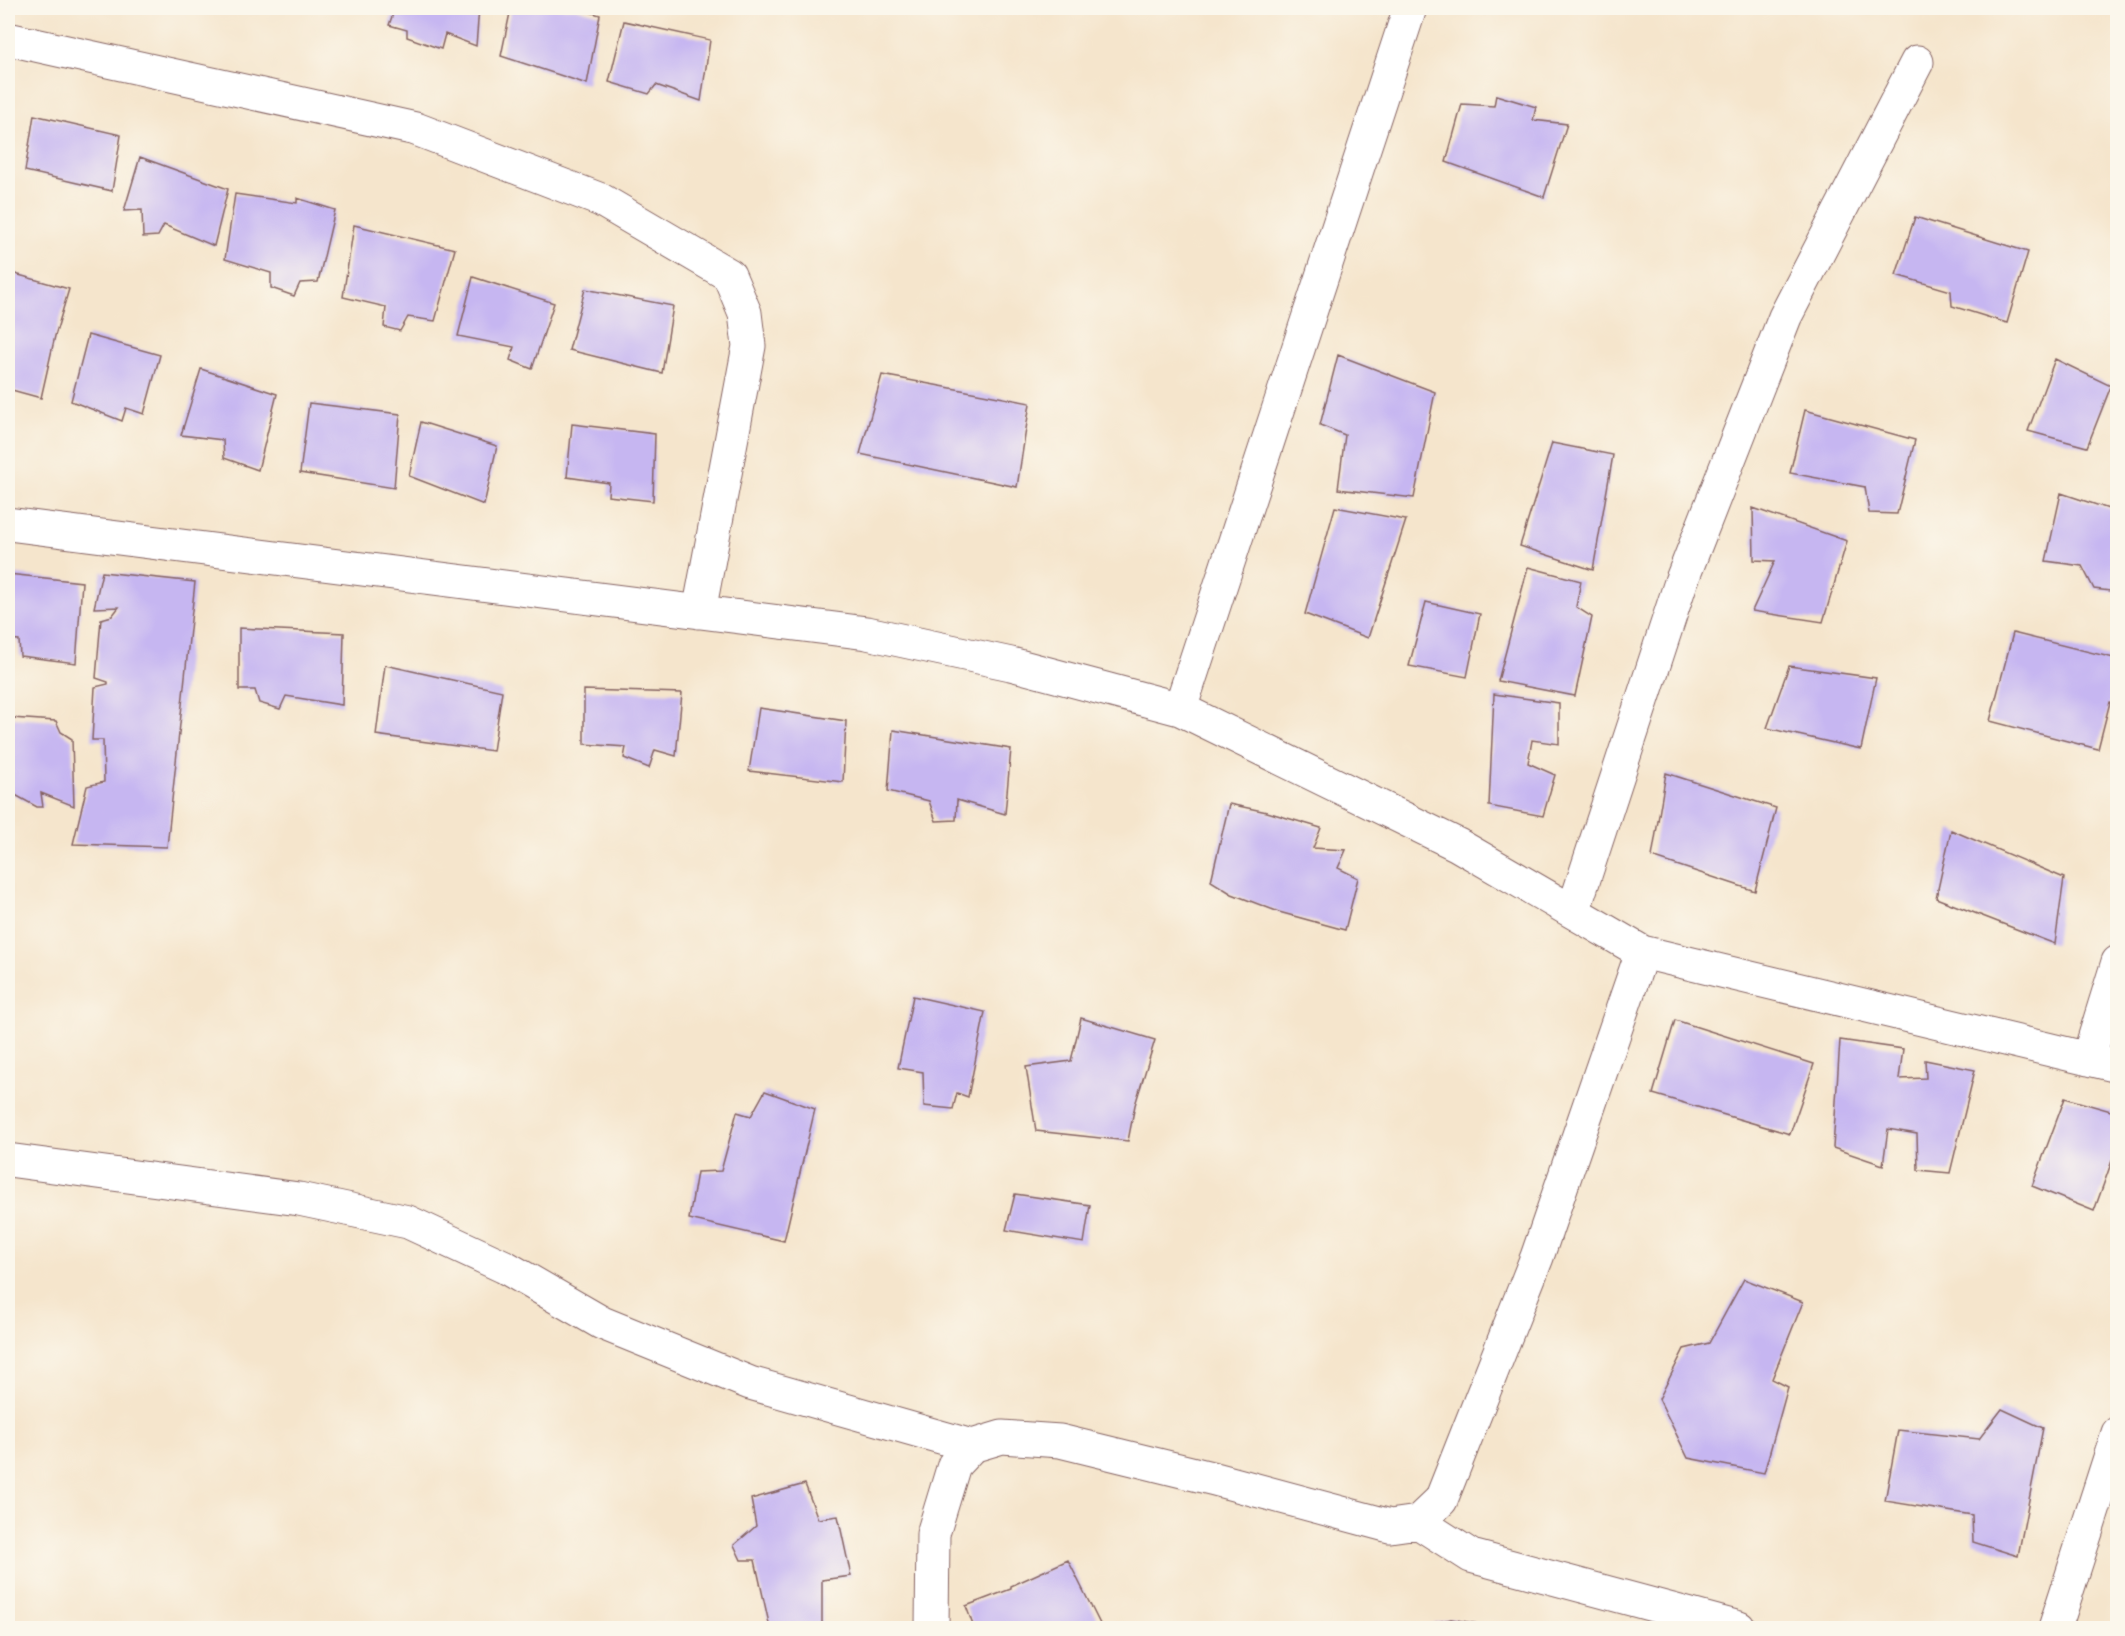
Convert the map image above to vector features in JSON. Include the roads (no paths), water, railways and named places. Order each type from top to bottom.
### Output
[{"type":"street","points":[[1180,709],[1410,8]]},
{"type":"street","points":[[8,39],[416,129],[601,200],[729,275],[746,313],[748,346],[699,612]]},
{"type":"street","points":[[1573,912],[1681,582],[1785,317],[1917,62]]},
{"type":"street","points":[[8,524],[867,633],[1011,664],[1180,709],[1458,845],[1642,952],[2103,1062],[2118,962]]},
{"type":"street","points":[[932,1629],[933,1534],[954,1465],[972,1446],[1002,1437],[1060,1441],[1215,1479],[1390,1526],[1418,1522],[1441,1500],[1533,1268],[1642,952]]},
{"type":"street","points":[[8,1160],[299,1199],[408,1222],[505,1267],[602,1323],[750,1383],[972,1446]]},
{"type":"street","points":[[2055,1629],[2118,1433]]},
{"type":"street","points":[[1418,1522],[1471,1556],[1738,1629]]}]
